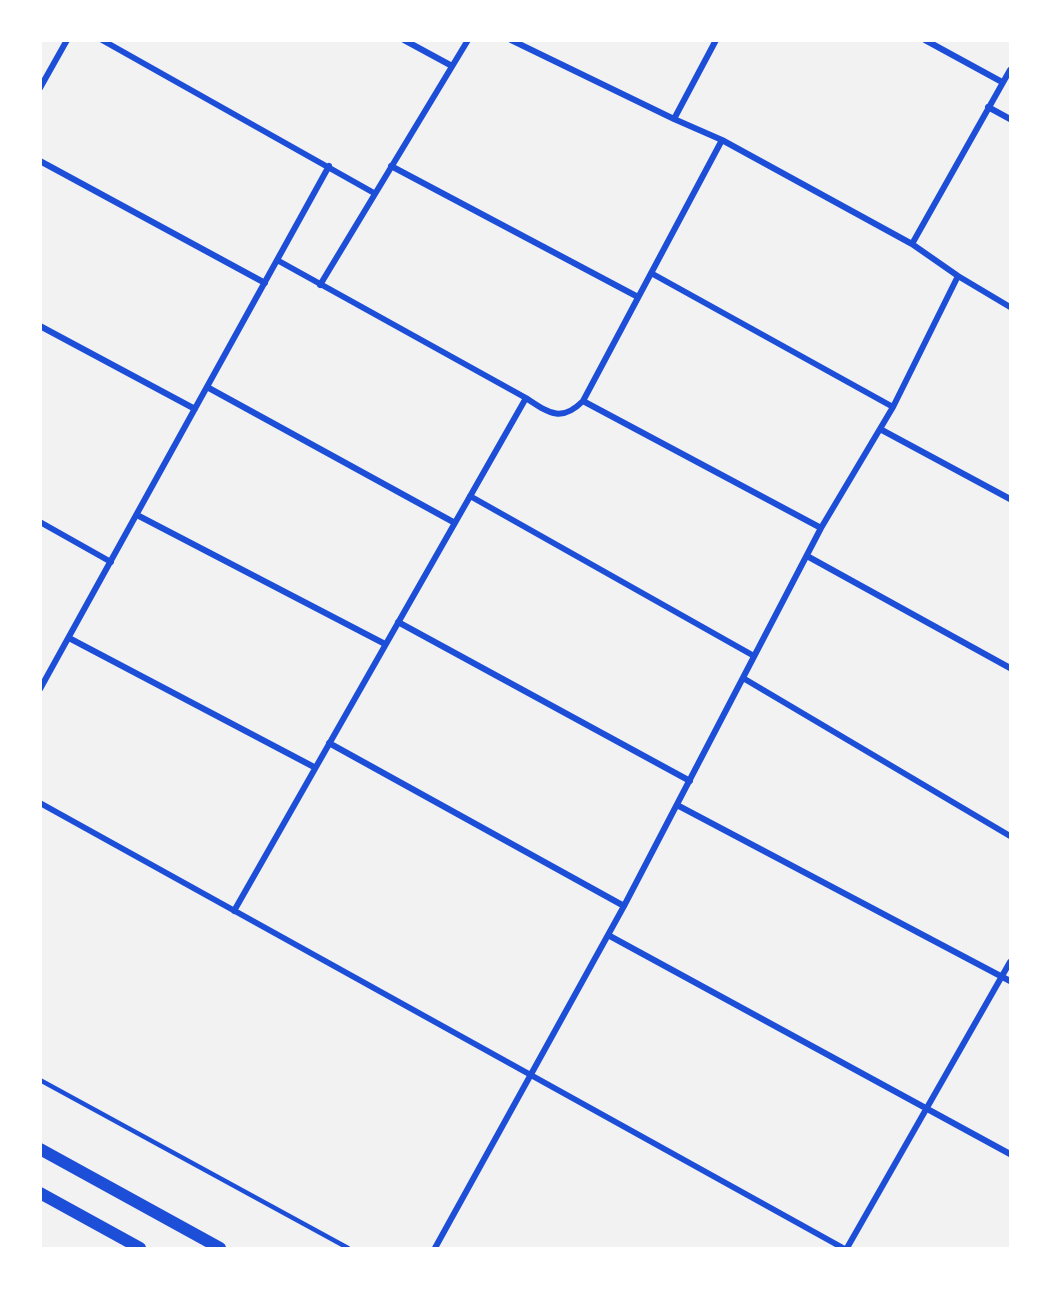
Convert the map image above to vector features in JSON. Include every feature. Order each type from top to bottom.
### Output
[{"type":"main road","points":[[40,1149],[220,1248]]},
{"type":"main road","points":[[40,1192],[140,1248]]},
{"type":"street","points":[[40,88],[67,40]]},
{"type":"street","points":[[102,40],[374,193]]},
{"type":"street","points":[[404,40],[452,66]]},
{"type":"street","points":[[320,285],[468,40]]},
{"type":"street","points":[[511,40],[722,140],[912,244],[958,276],[1011,307]]},
{"type":"street","points":[[674,119],[716,40]]},
{"type":"street","points":[[925,40],[1002,82]]},
{"type":"street","points":[[912,244],[1002,82],[1011,70]]},
{"type":"street","points":[[988,107],[1011,119]]},
{"type":"street","points":[[277,260],[551,414],[562,414],[575,409],[583,401],[722,140]]},
{"type":"street","points":[[40,161],[265,283]]},
{"type":"street","points":[[40,689],[329,166]]},
{"type":"street","points":[[391,166],[639,297]]},
{"type":"street","points":[[651,273],[893,407]]},
{"type":"street","points":[[435,1248],[624,906],[821,528],[893,407],[958,276]]},
{"type":"street","points":[[40,326],[195,409]]},
{"type":"street","points":[[207,387],[455,523]]},
{"type":"street","points":[[234,910],[526,398]]},
{"type":"street","points":[[583,401],[821,528]]},
{"type":"street","points":[[880,429],[1011,499]]},
{"type":"street","points":[[470,496],[754,656]]},
{"type":"street","points":[[137,515],[385,644]]},
{"type":"street","points":[[40,522],[111,562]]},
{"type":"street","points":[[807,556],[1011,668]]},
{"type":"street","points":[[398,622],[690,781]]},
{"type":"street","points":[[69,638],[314,767]]},
{"type":"street","points":[[743,678],[1011,836]]},
{"type":"street","points":[[328,743],[624,906]]},
{"type":"street","points":[[40,803],[845,1248],[1011,962]]},
{"type":"street","points":[[677,805],[1011,981]]},
{"type":"street","points":[[608,934],[1011,1154]]},
{"type":"lane","points":[[40,1080],[348,1248]]}]
